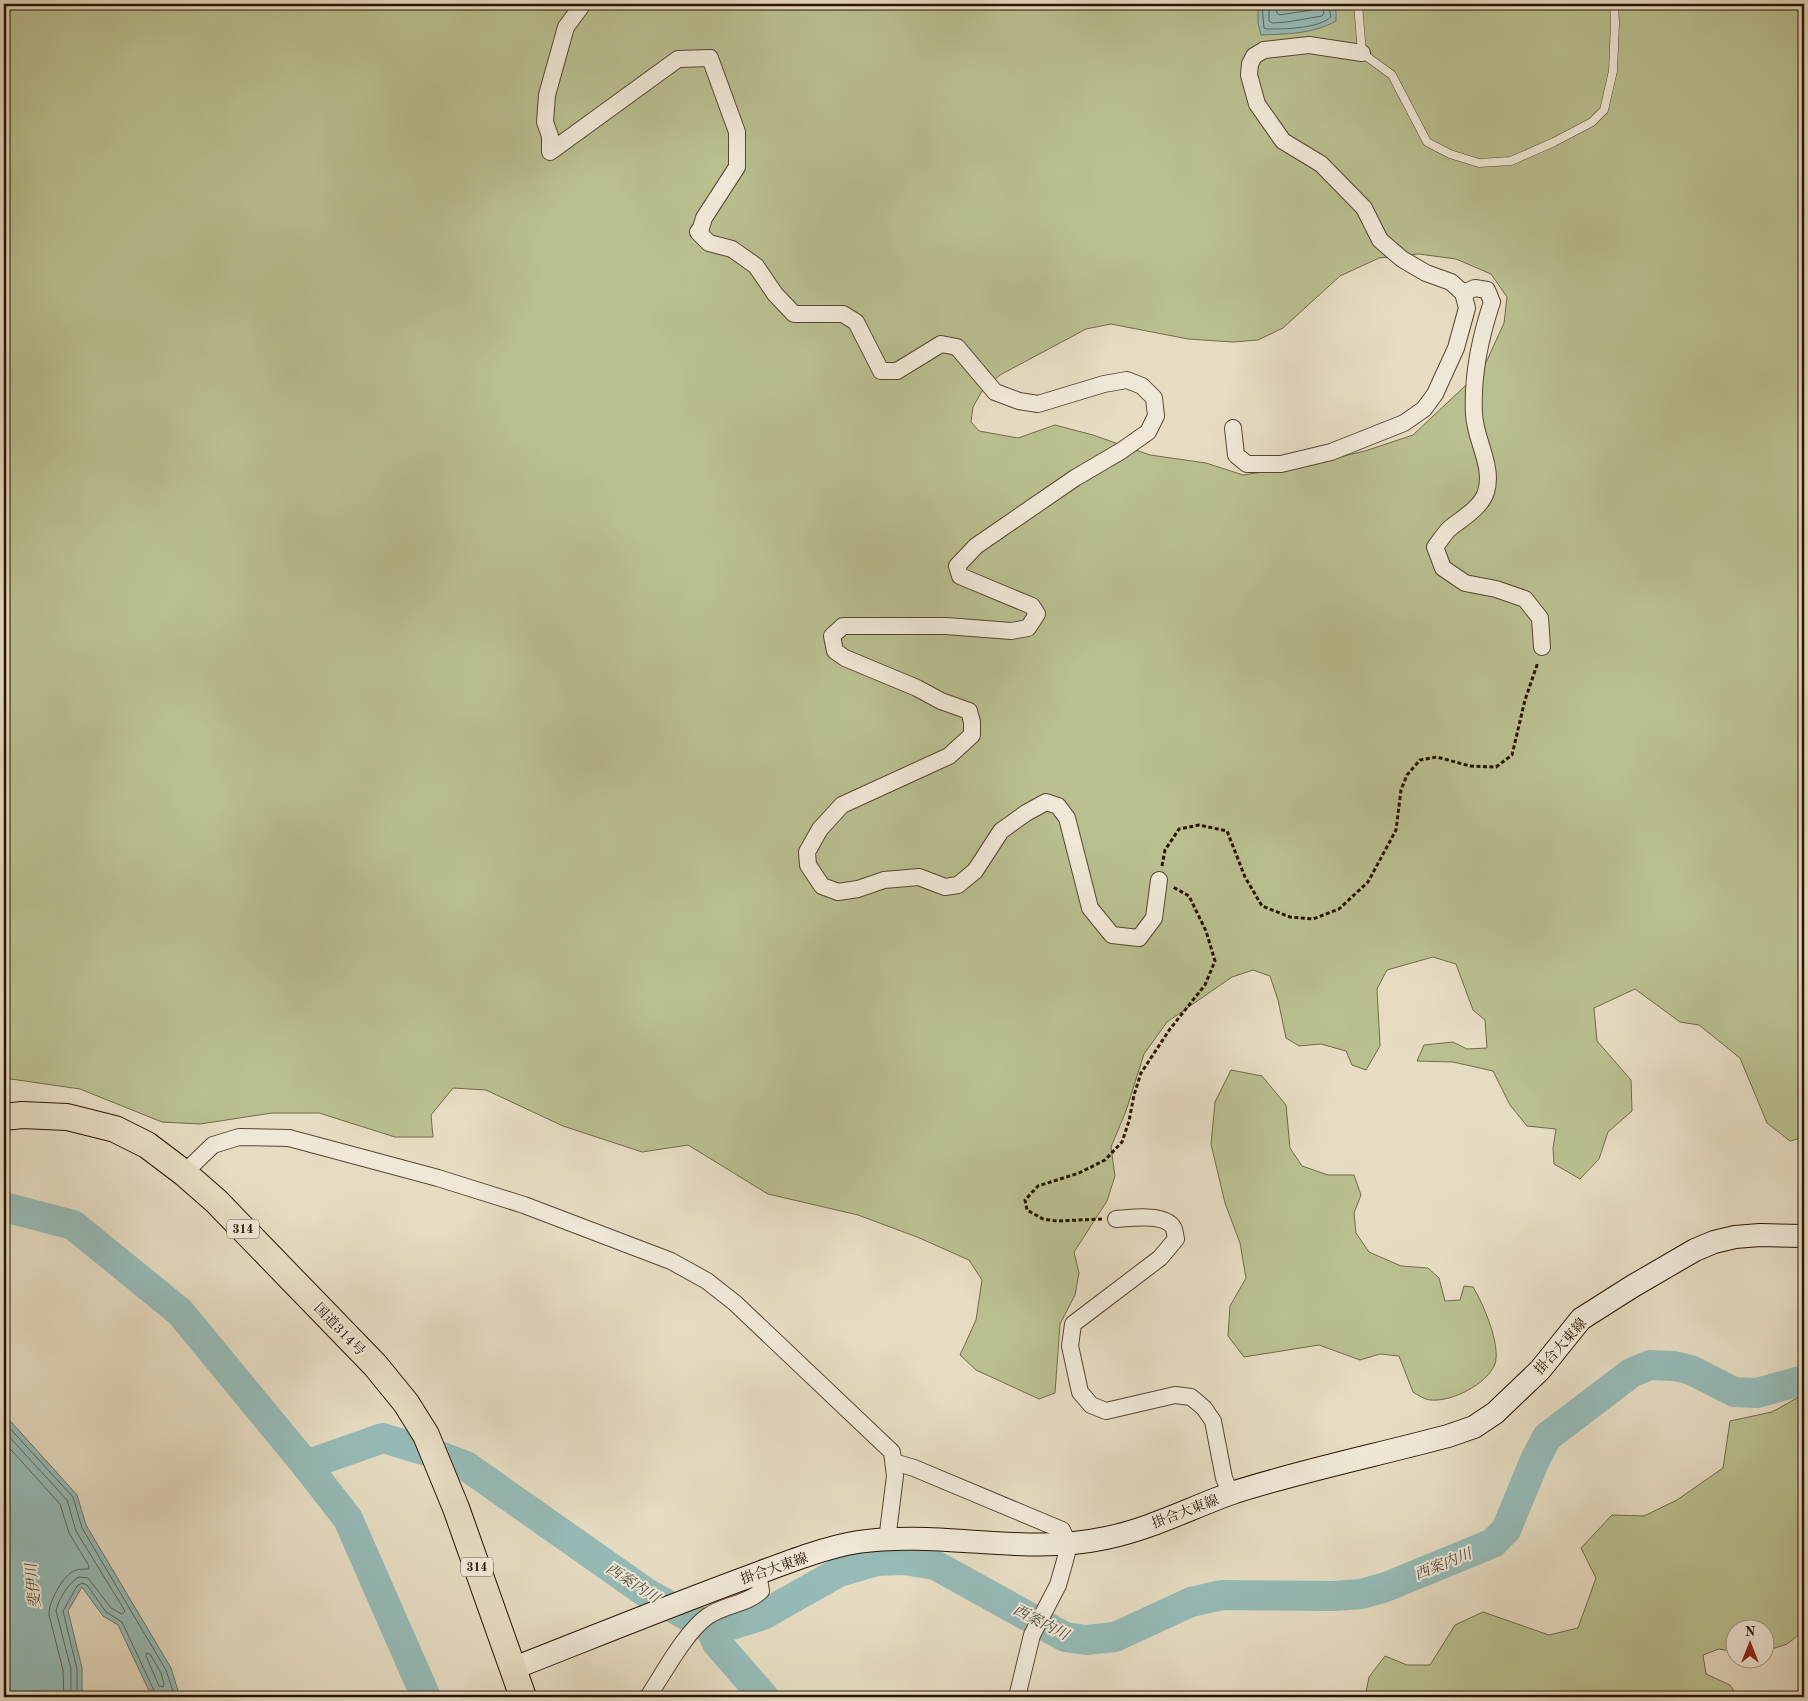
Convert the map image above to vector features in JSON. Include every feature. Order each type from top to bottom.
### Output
[{"type":"highway","name":"国道314号","points":[[4,1117],[22,1115],[67,1117],[115,1129],[147,1145],[184,1173],[216,1201],[375,1365],[406,1402],[426,1435],[514,1668],[523,1697]]},
{"type":"main road","name":"掛合大東線","points":[[514,1668],[758,1573],[856,1542],[929,1539],[1033,1546],[1069,1545],[1108,1538],[1263,1484],[1448,1436],[1474,1427],[1495,1413],[1540,1370],[1581,1319],[1695,1250],[1714,1242],[1735,1237],[1760,1235],[1804,1236]]},
{"type":"street","points":[[583,4],[566,27],[547,96],[546,122],[550,136],[550,152],[678,59],[710,58],[737,132],[737,166],[704,218],[698,232],[709,243],[732,249],[756,266],[775,294],[794,314],[843,314],[856,322],[881,371],[897,371],[941,344],[957,347],[995,392],[1019,401],[1038,404],[1104,384],[1127,380],[1142,386],[1154,398],[1156,416],[1148,432],[1121,451],[1075,478],[976,546],[957,566],[960,576],[1032,606],[1037,614],[1028,628],[1011,631],[946,626],[843,626],[832,636],[835,651],[845,658],[918,688],[941,701],[969,712],[972,722],[972,735],[948,756],[842,805],[820,829],[807,852],[808,865],[822,886],[838,892],[858,889],[884,880],[919,877],[945,886],[958,885],[975,871],[1001,831],[1026,813],[1046,802],[1058,806],[1067,818],[1090,908],[1112,935],[1139,938],[1154,918],[1159,880]]},
{"type":"street","points":[[1233,428],[1236,455],[1247,464],[1281,464],[1331,452],[1404,423],[1424,409],[1435,394],[1456,348],[1467,308],[1463,293],[1451,282],[1426,273],[1402,259],[1380,240],[1364,208],[1322,164],[1283,141],[1257,104],[1249,75],[1250,64],[1254,56],[1264,50],[1309,45],[1362,53]]},
{"type":"street","points":[[1463,293],[1475,288],[1487,290],[1492,302],[1481,334],[1475,380],[1474,415],[1489,476],[1486,494],[1473,511],[1448,530],[1435,547],[1443,568],[1465,583],[1496,589],[1524,599],[1540,618],[1542,646]]},
{"type":"street","points":[[184,1173],[213,1145],[239,1137],[289,1138],[438,1178],[514,1202],[671,1262],[707,1280],[735,1303],[892,1452],[895,1476],[888,1540]]},
{"type":"street","points":[[1116,1219],[1142,1217],[1164,1219],[1174,1228],[1176,1239],[1160,1258],[1072,1324],[1070,1346],[1080,1392],[1090,1405],[1106,1411],[1175,1395],[1192,1398],[1204,1408],[1213,1420],[1224,1478],[1231,1494]]},
{"type":"street","points":[[894,1462],[914,1468],[1062,1530],[1069,1545],[1058,1585],[1032,1635],[1017,1697]]},
{"type":"street","points":[[648,1697],[692,1633],[706,1617],[717,1610],[756,1596],[761,1591],[758,1573]]},
{"type":"lane","points":[[1358,4],[1362,53],[1392,75],[1427,142],[1450,154],[1479,164],[1511,161],[1554,142],[1592,122],[1604,110],[1613,71],[1614,4]]},
{"type":"path","points":[[1116,1219],[1057,1221],[1043,1219],[1027,1210],[1025,1200],[1038,1186],[1079,1173],[1105,1160],[1122,1142],[1141,1073],[1170,1029],[1205,986],[1215,961],[1206,931],[1189,896],[1159,880],[1165,850],[1179,829],[1199,825],[1226,831],[1245,877],[1262,906],[1290,918],[1313,919],[1338,909],[1368,882],[1396,830],[1401,790],[1407,775],[1420,760],[1437,757],[1470,766],[1496,767],[1512,755],[1525,700],[1542,646]]},
{"type":"green space","points":[[4,4],[1804,4],[1804,1137],[1790,1141],[1767,1123],[1740,1058],[1699,1025],[1680,1022],[1635,989],[1594,1008],[1597,1041],[1631,1080],[1632,1111],[1608,1132],[1599,1159],[1580,1179],[1554,1164],[1553,1148],[1556,1129],[1527,1126],[1510,1105],[1493,1071],[1453,1062],[1417,1061],[1424,1045],[1453,1042],[1467,1049],[1487,1048],[1485,1020],[1473,1010],[1456,964],[1433,957],[1387,970],[1377,989],[1380,1046],[1366,1070],[1352,1065],[1346,1051],[1321,1044],[1299,1046],[1286,1038],[1278,1000],[1270,976],[1253,970],[1232,977],[1167,1022],[1144,1054],[1126,1111],[1111,1147],[1115,1176],[1107,1201],[1074,1252],[1079,1273],[1075,1295],[1060,1324],[1055,1393],[1039,1399],[976,1370],[960,1355],[976,1320],[982,1280],[969,1260],[917,1237],[858,1215],[768,1194],[688,1145],[642,1152],[563,1126],[486,1090],[453,1088],[431,1115],[433,1137],[395,1137],[319,1113],[272,1113],[200,1124],[162,1122],[80,1089],[4,1078]],"holes":[[[1419,254],[1456,259],[1491,274],[1507,297],[1504,323],[1483,369],[1413,435],[1365,451],[1301,466],[1243,475],[1206,463],[1150,455],[1093,435],[1055,425],[1018,438],[979,431],[971,422],[973,407],[982,391],[1000,375],[1086,329],[1111,324],[1188,339],[1233,342],[1258,340],[1283,328],[1340,276],[1379,258]]]},
{"type":"green space","points":[[1231,1070],[1262,1076],[1286,1105],[1290,1148],[1302,1166],[1328,1175],[1354,1175],[1361,1195],[1354,1213],[1356,1233],[1369,1252],[1401,1266],[1428,1268],[1439,1278],[1445,1301],[1460,1300],[1464,1286],[1473,1287],[1482,1303],[1496,1346],[1495,1364],[1485,1378],[1477,1385],[1449,1398],[1429,1400],[1413,1392],[1399,1356],[1380,1354],[1360,1360],[1319,1345],[1244,1357],[1228,1336],[1230,1306],[1246,1278],[1240,1243],[1225,1203],[1211,1144],[1215,1102]]},
{"type":"green space","points":[[1804,1394],[1804,1631],[1787,1644],[1776,1648],[1776,1618],[1726,1618],[1726,1650],[1719,1649],[1703,1655],[1706,1674],[1730,1685],[1738,1697],[1365,1697],[1369,1677],[1385,1656],[1407,1665],[1430,1665],[1455,1625],[1483,1612],[1549,1635],[1578,1628],[1596,1578],[1581,1548],[1612,1515],[1644,1516],[1677,1500],[1723,1468],[1730,1421],[1772,1412]]},
{"type":"water","points":[[1258,4],[1332,4],[1336,12],[1336,21],[1309,31],[1261,35],[1258,23]]},
{"type":"water","name":"斐伊川","points":[[4,1414],[77,1495],[86,1525],[171,1668],[180,1697],[152,1697],[118,1625],[103,1616],[82,1587],[68,1611],[82,1668],[82,1697],[4,1697]]},
{"type":"waterway","points":[[4,1207],[73,1225],[180,1312],[348,1519],[426,1697]]},
{"type":"waterway","name":"西案内川","points":[[306,1465],[383,1438],[466,1466],[648,1594],[710,1628],[728,1626],[763,1615],[839,1572],[876,1561],[904,1560],[935,1565],[1065,1637],[1086,1640],[1115,1637],[1191,1602],[1222,1595],[1334,1596],[1361,1594],[1386,1587],[1493,1543],[1506,1530],[1535,1460],[1547,1437],[1631,1373],[1650,1365],[1674,1366],[1691,1370],[1734,1392],[1757,1393],[1804,1380]]},
{"type":"waterway","points":[[710,1628],[717,1643],[764,1697]]}]
